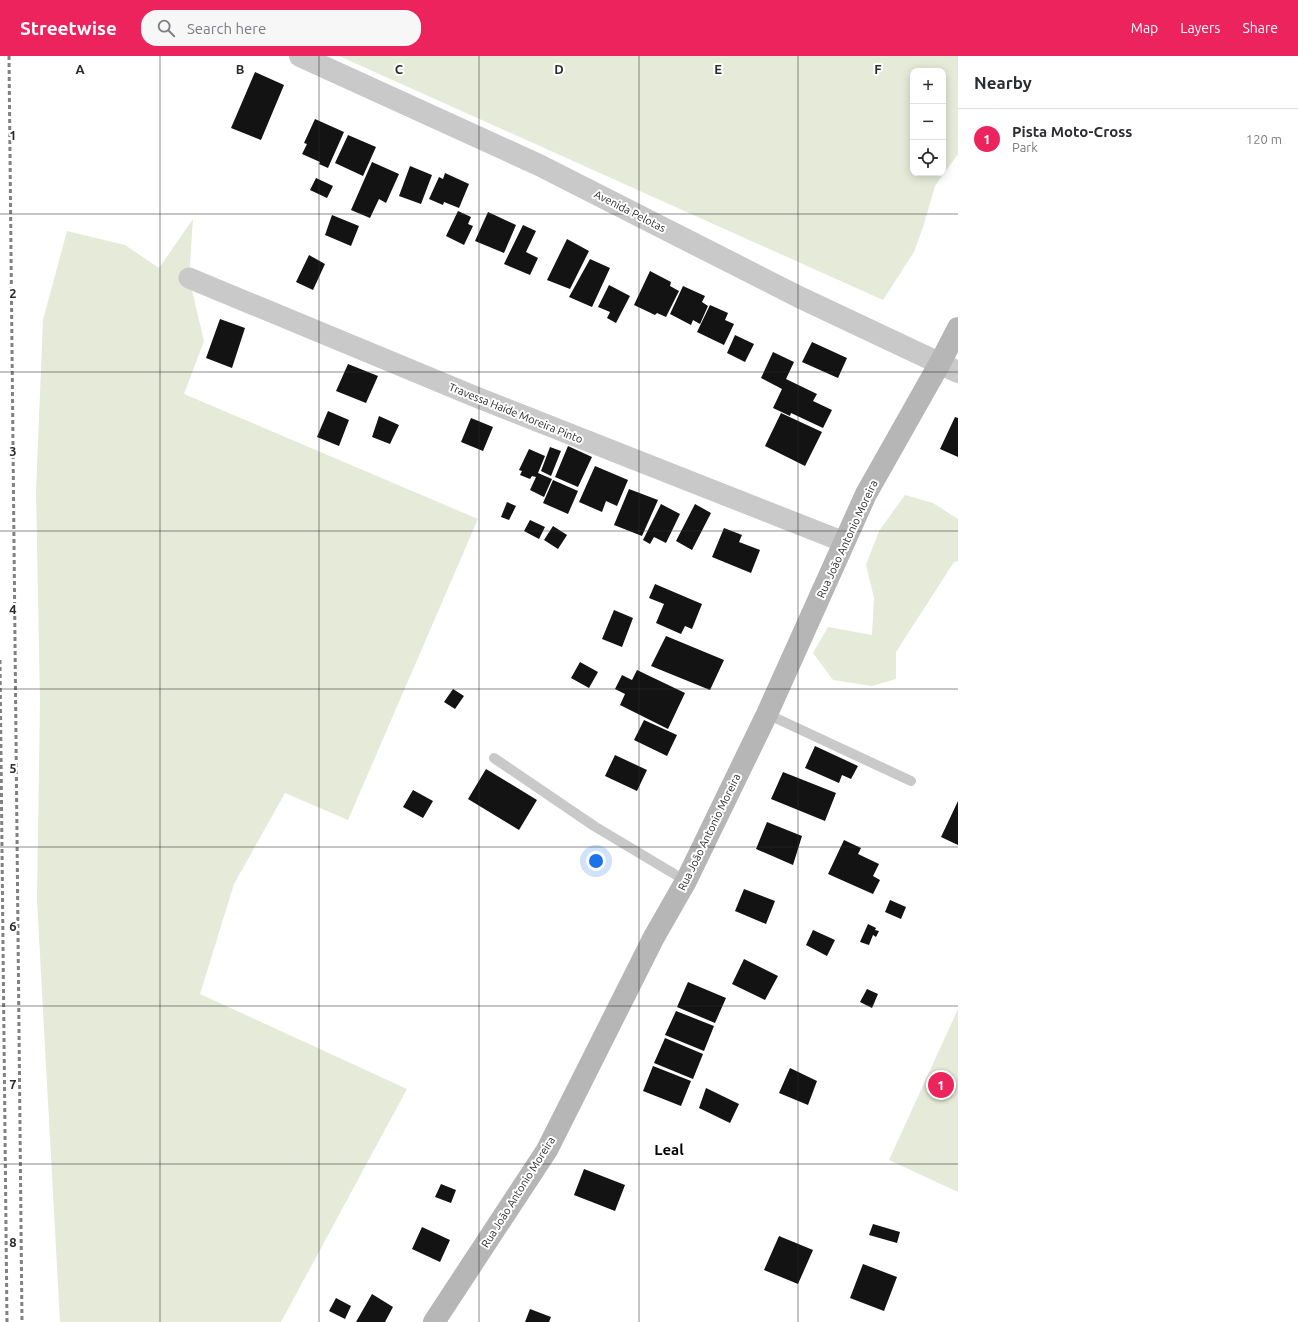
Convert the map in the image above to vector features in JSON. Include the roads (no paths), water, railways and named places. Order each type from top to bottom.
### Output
[{"type":"main road","name":"Rua João Antonio Moreira","points":[[434,1322],[547,1150],[654,937],[686,881],[767,714],[866,494],[949,367],[958,328]]},
{"type":"street","name":"Avenida Pelotas","points":[[300,56],[539,165],[799,297],[949,367]]},
{"type":"street","name":"Travessa Haide Moreira Pinto","points":[[189,278],[476,397],[844,542]]},
{"type":"lane","points":[[767,714],[911,781]]},
{"type":"lane","points":[[494,758],[594,826],[686,881]]},
{"type":"railway","points":[[9,56],[22,1322]]},
{"type":"railway","points":[[0,660],[7,1322]]},
{"type":"place","name":"Pista Moto-Cross","points":[[941,1085]]},
{"type":"district","name":"Leal","points":[[669,1150]]}]
